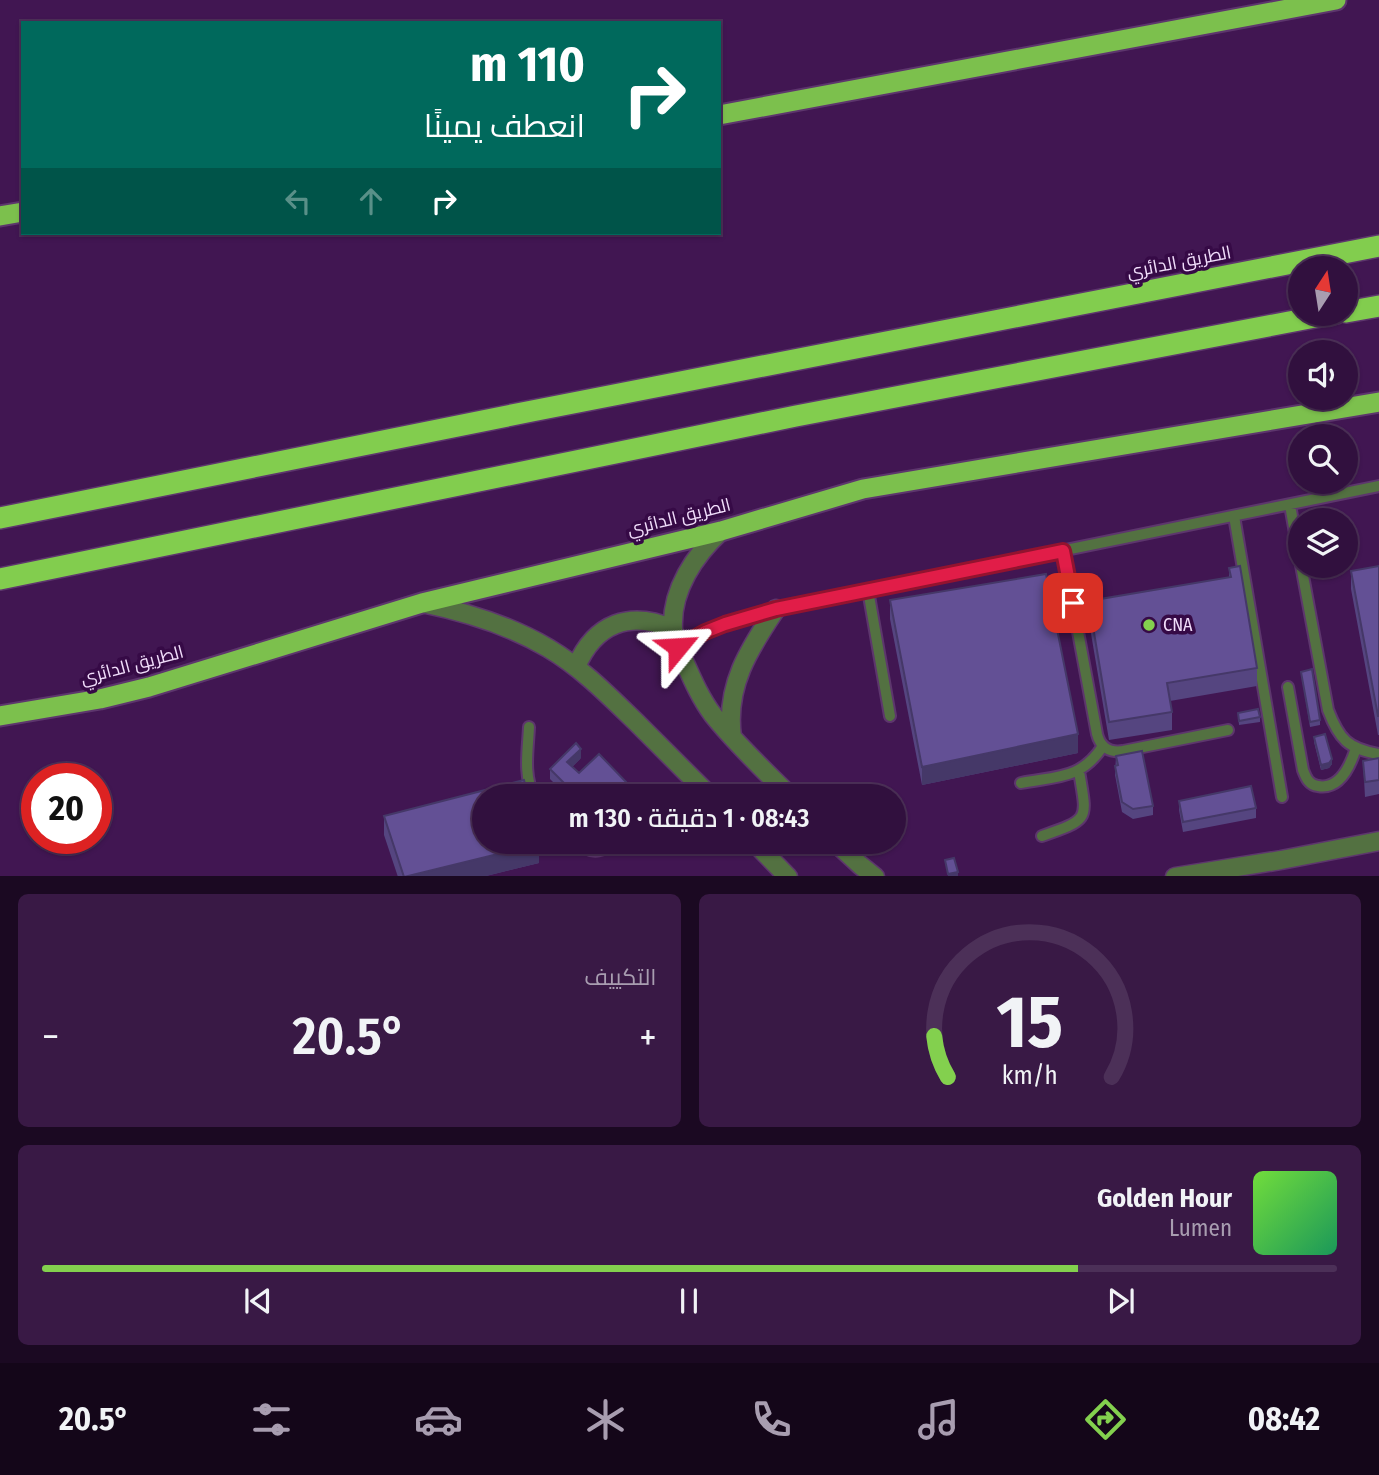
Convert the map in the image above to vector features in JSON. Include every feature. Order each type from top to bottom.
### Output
[{"type":"highway","points":[[721,114],[1336,0]]},
{"type":"highway","points":[[0,216],[21,212]]},
{"type":"highway","name":"الطريق الدائري","points":[[0,518],[1379,246]]},
{"type":"highway","points":[[1358,310],[1379,306]]},
{"type":"highway","points":[[0,579],[796,416],[1288,322]]},
{"type":"highway","name":"الطريق الدائري","points":[[0,716],[89,701],[149,687],[422,603],[722,530],[863,489],[1379,402]]},
{"type":"street","points":[[722,530],[696,558],[687,574],[679,592],[673,629],[695,687],[712,713],[778,784]]},
{"type":"street","points":[[422,603],[487,620],[548,648],[576,667],[615,702],[698,784]]},
{"type":"street","points":[[732,737],[731,705],[740,673],[776,609]]},
{"type":"street","points":[[576,667],[591,641],[615,624],[645,620],[673,629]]},
{"type":"street","points":[[1181,876],[1379,841]]},
{"type":"street","points":[[766,854],[787,876]]},
{"type":"street","points":[[848,854],[875,876]]},
{"type":"street","points":[[1266,876],[1281,860]]},
{"type":"lane","points":[[678,647],[725,624],[776,609],[1379,486]]},
{"type":"lane","points":[[1234,516],[1282,797]]},
{"type":"lane","points":[[1063,551],[1098,741],[1116,752],[1228,730]]},
{"type":"lane","points":[[1304,578],[1328,710],[1334,728],[1346,742],[1356,748],[1379,754]]},
{"type":"lane","points":[[868,590],[890,716]]},
{"type":"lane","points":[[1288,687],[1303,770],[1313,785],[1322,787],[1338,780],[1352,761],[1356,748]]},
{"type":"lane","points":[[529,727],[527,772],[529,784]]},
{"type":"lane","points":[[1021,783],[1079,771],[1091,762],[1103,746]]},
{"type":"lane","points":[[1042,836],[1075,825],[1083,815],[1084,802],[1079,771]]},
{"type":"building","points":[[1240,566],[1257,668],[1167,683],[1172,712],[1109,722],[1087,591],[1098,589],[1100,599],[1231,577],[1229,568]]},
{"type":"building","points":[[1379,566],[1379,716],[1352,578],[1358,578],[1358,570]]},
{"type":"building","points":[[1046,574],[1078,734],[922,767],[890,600]]},
{"type":"building","points":[[1312,669],[1320,720],[1310,722],[1301,672]]},
{"type":"building","points":[[1258,709],[1260,717],[1239,721],[1238,713]]},
{"type":"building","points":[[1325,734],[1332,759],[1321,765],[1314,737]]},
{"type":"building","points":[[576,743],[581,749],[567,762],[579,773],[599,754],[627,783],[565,784],[550,769]]},
{"type":"building","points":[[1142,751],[1153,806],[1133,809],[1122,802],[1115,766],[1118,765],[1116,756]]},
{"type":"building","points":[[1379,758],[1379,780],[1365,782],[1363,761]]},
{"type":"building","points":[[524,780],[525,784],[508,784]]},
{"type":"building","points":[[1251,786],[1256,808],[1183,822],[1179,801]]},
{"type":"building","points":[[472,793],[472,854],[498,854],[404,876],[384,816]]},
{"type":"building","points":[[954,858],[958,872],[948,874],[945,860]]},
{"type":"place","name":"CNA","points":[[1149,625]]},
{"type":"route","points":[[678,647],[725,624],[776,609],[1063,551],[1073,603]]}]
